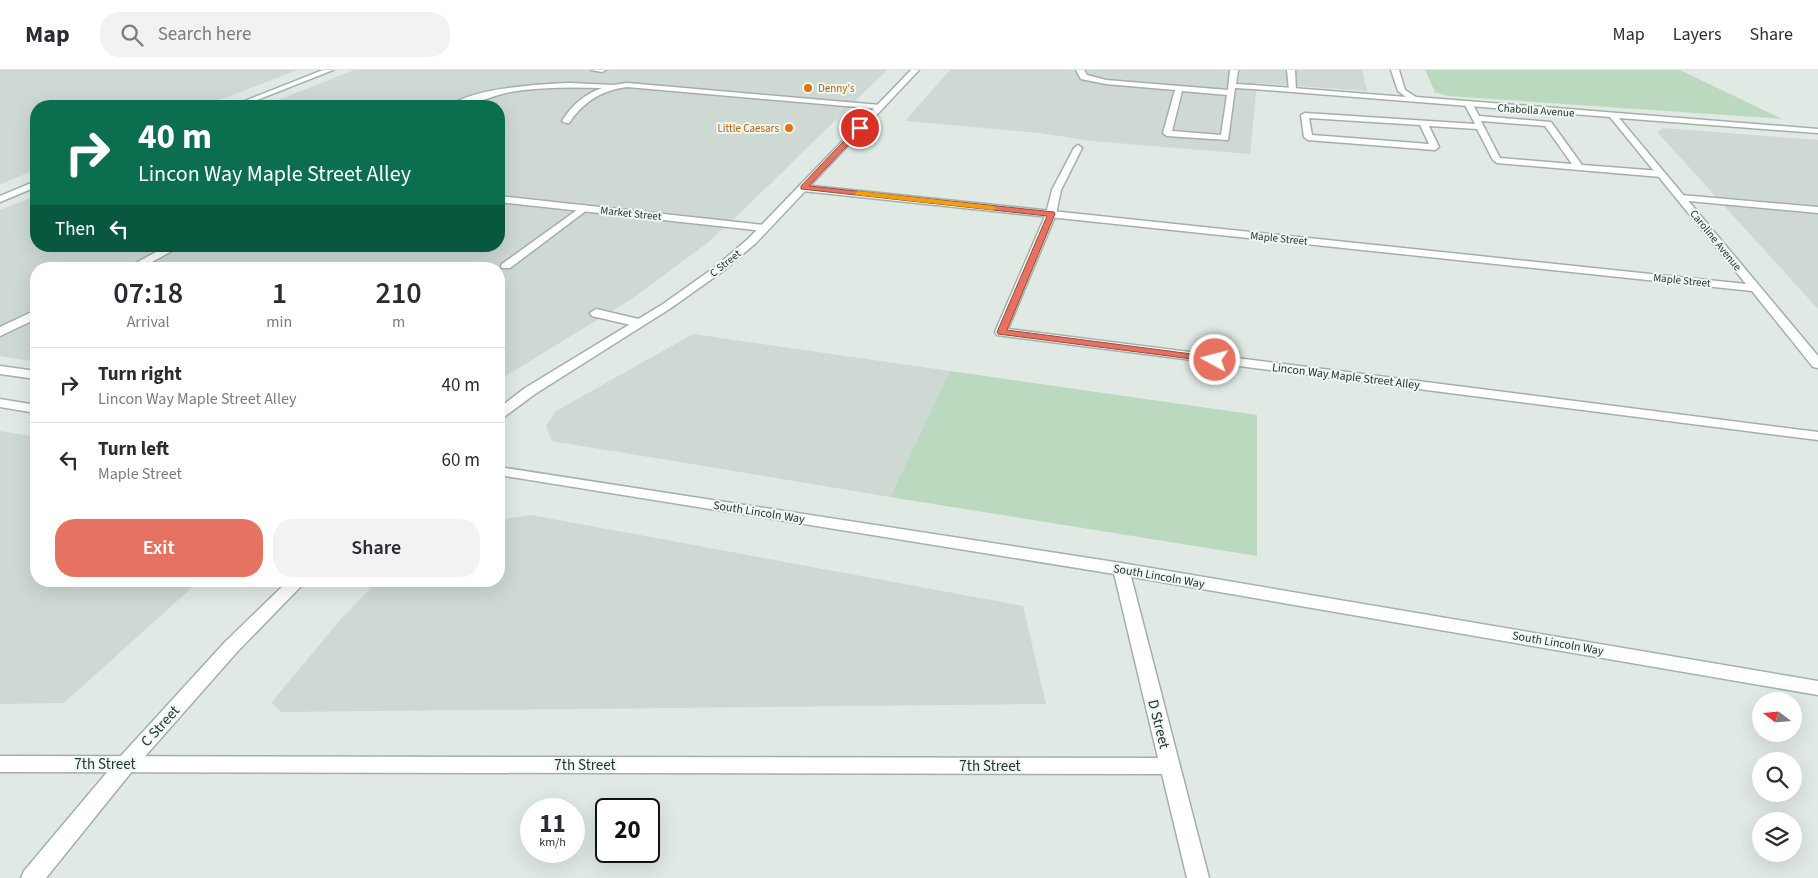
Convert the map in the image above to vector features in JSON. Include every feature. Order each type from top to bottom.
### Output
[{"type":"street","points":[[252,100],[329,70]]},
{"type":"street","points":[[595,70],[602,70]]},
{"type":"street","name":"C Street","points":[[505,410],[530,391],[667,306],[719,269],[764,228],[915,70]]},
{"type":"street","name":"Chabolla Avenue","points":[[1080,70],[1084,77],[1106,82],[1179,89],[1253,87],[1818,131]]},
{"type":"street","points":[[1179,89],[1166,133],[1225,138],[1234,70]]},
{"type":"street","points":[[1291,70],[1293,90]]},
{"type":"street","points":[[1395,70],[1402,91],[1413,98]]},
{"type":"street","points":[[474,100],[495,94],[548,85],[614,86],[880,106]]},
{"type":"street","points":[[566,121],[571,112],[598,92],[614,86]]},
{"type":"street","points":[[1469,105],[1497,160],[1661,174]]},
{"type":"street","points":[[1423,123],[1435,147],[1308,137],[1305,115],[1423,123],[1548,124],[1579,167]]},
{"type":"street","name":"Caroline Avenue","points":[[1613,116],[1818,364]]},
{"type":"street","points":[[1052,214],[1051,207],[1055,194],[1078,148]]},
{"type":"street","points":[[0,199],[30,186]]},
{"type":"street","name":"Maple Street","points":[[803,188],[1755,288]]},
{"type":"street","points":[[1681,198],[1818,210]]},
{"type":"street","name":"Market Street","points":[[505,200],[764,228]]},
{"type":"street","points":[[506,266],[584,208]]},
{"type":"street","name":"Lincon Way Maple Street Alley","points":[[1052,214],[1002,332],[1818,436]]},
{"type":"street","points":[[144,262],[164,252]]},
{"type":"street","points":[[596,313],[639,323]]},
{"type":"street","points":[[0,332],[30,317]]},
{"type":"street","points":[[0,370],[30,374]]},
{"type":"street","points":[[0,403],[30,407]]},
{"type":"street","name":"South Lincoln Way","points":[[505,472],[1121,569],[1818,688]]},
{"type":"street","name":"D Street","points":[[1121,569],[1198,878]]},
{"type":"street","name":"C Street","points":[[32,878],[126,764],[231,647],[292,587]]},
{"type":"street","name":"7th Street","points":[[0,764],[1170,766]]},
{"type":"shaded area","points":[[0,70],[298,70],[219,100],[30,100],[30,172],[0,184]]},
{"type":"shaded area","points":[[354,70],[887,70],[706,244],[633,298],[505,376],[505,262],[30,262],[30,361],[0,356],[0,210],[30,198],[30,252],[505,252],[505,100],[278,100]]},
{"type":"shaded area","points":[[950,70],[1362,70],[1367,91],[1257,83],[1250,154],[1091,141],[1040,133],[905,121]]},
{"type":"shaded area","points":[[1663,128],[1818,140],[1818,309],[1657,132]]},
{"type":"shaded area","points":[[693,334],[950,371],[890,497],[552,441],[546,426],[556,411]]},
{"type":"shaded area","points":[[0,431],[30,436],[30,587],[192,587],[64,703],[0,704]]},
{"type":"shaded area","points":[[531,515],[1023,606],[1046,704],[282,712],[271,703],[341,619],[372,587],[505,587],[505,519]]},
{"type":"green space","points":[[1425,70],[1680,70],[1782,119],[1449,96],[1435,92]]},
{"type":"green space","points":[[950,371],[1257,415],[1257,556],[890,497]]},
{"type":"slow traffic","points":[[858,193],[993,208]]},
{"type":"place","name":"Denny's","points":[[808,88]]},
{"type":"place","name":"Little Caesars","points":[[789,128]]},
{"type":"route","points":[[860,128],[803,188],[1052,214],[1002,332],[1215,360]]}]
